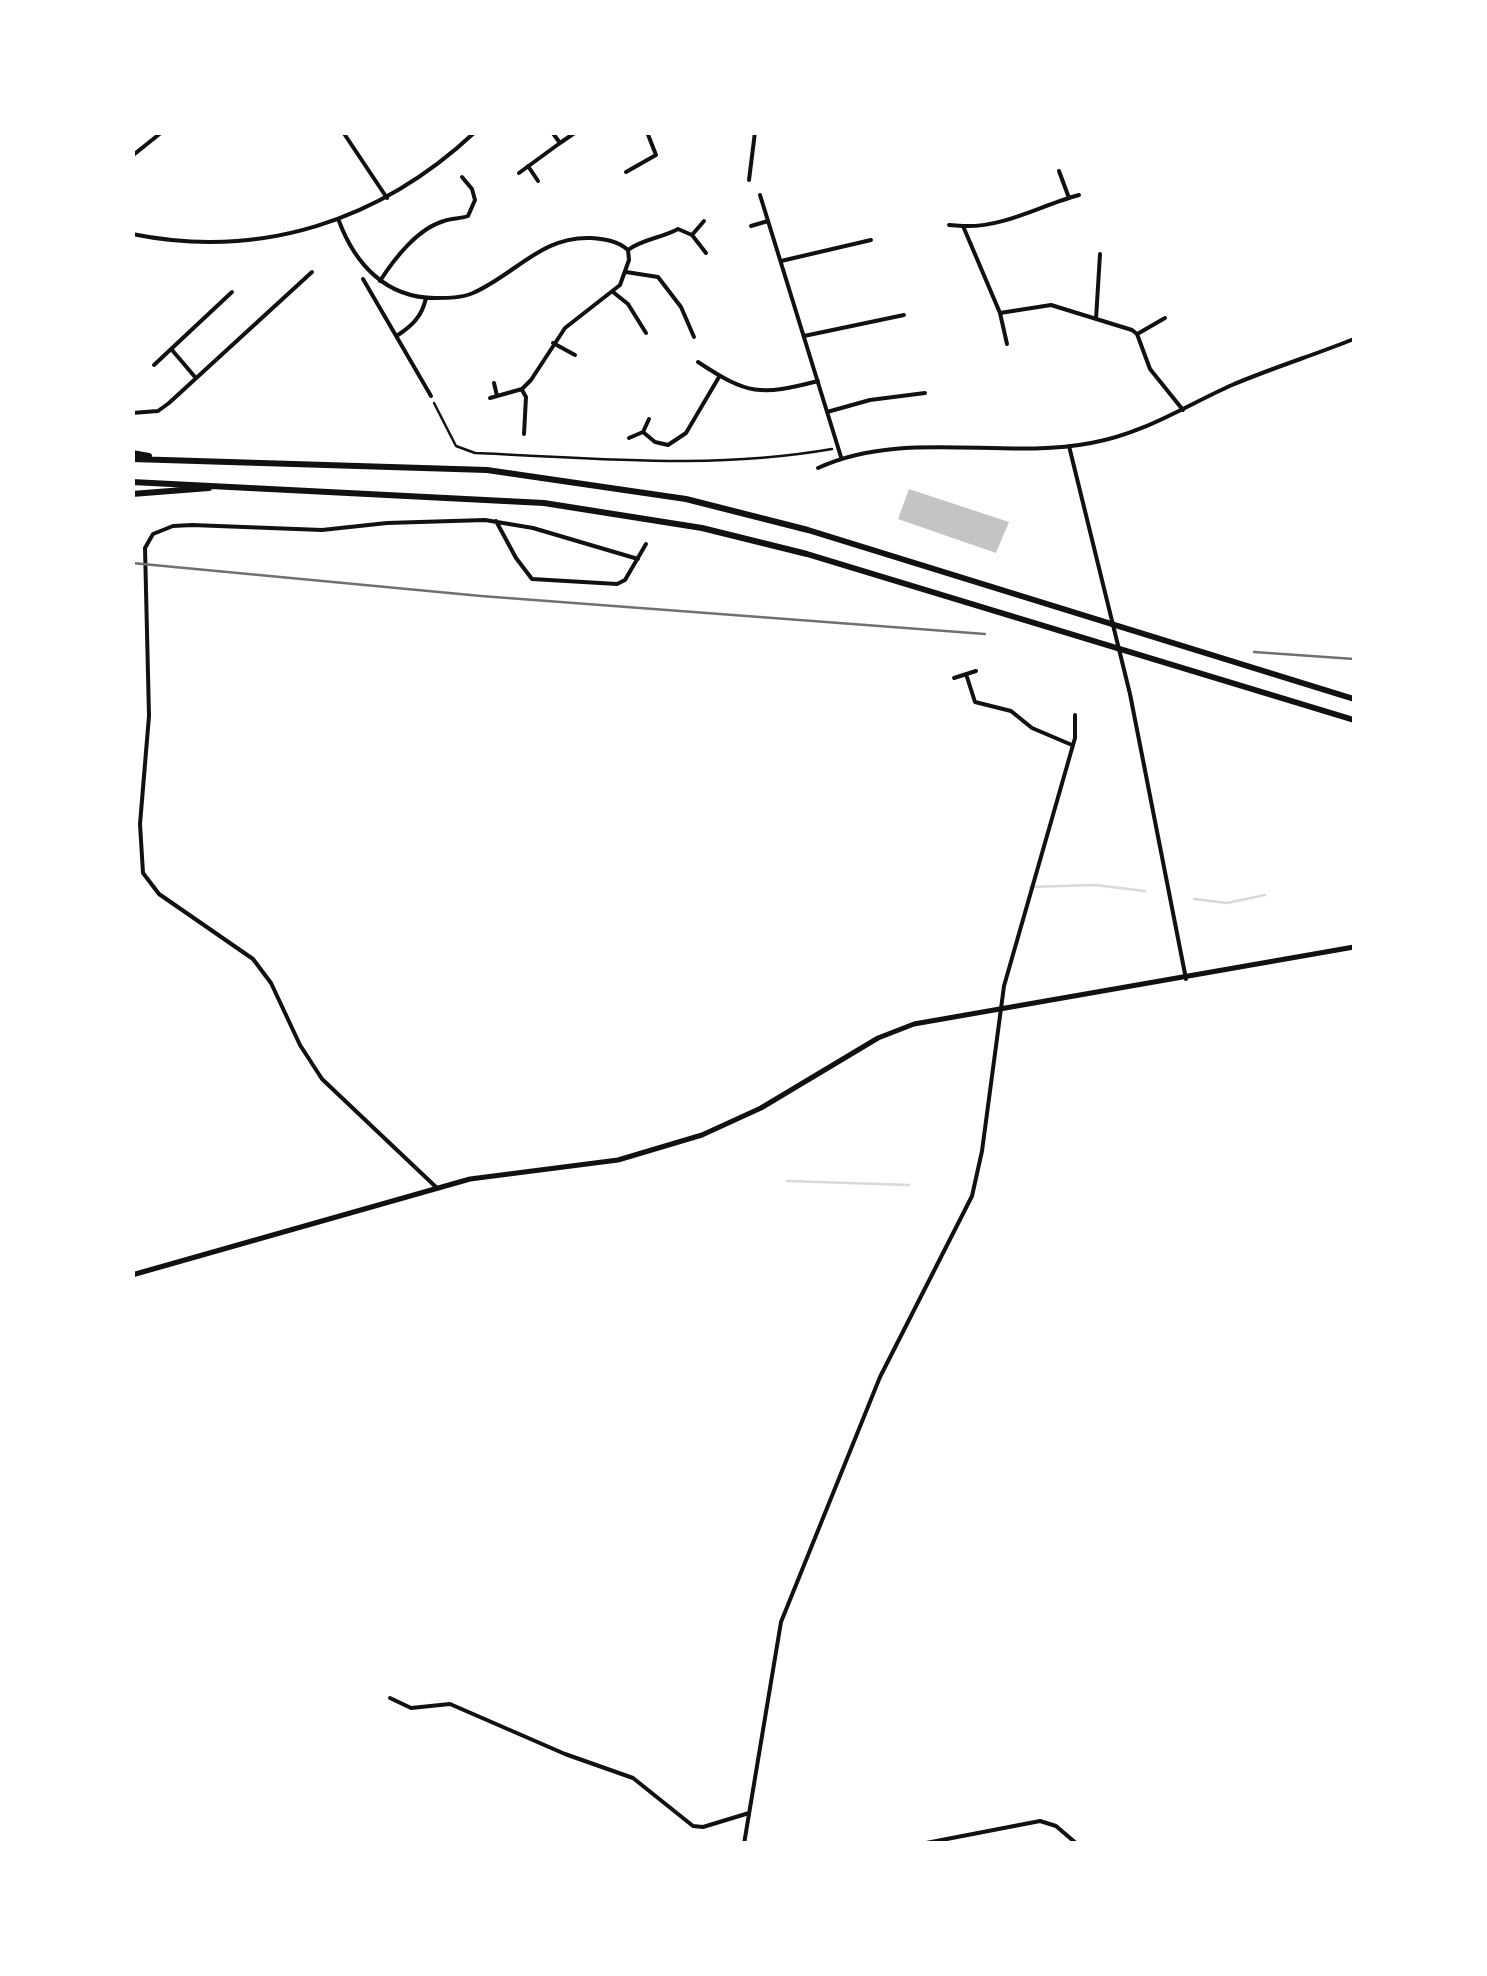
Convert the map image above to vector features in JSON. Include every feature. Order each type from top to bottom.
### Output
[{"type":"highway","points":[[132,456],[487,470],[686,499],[808,530],[1354,699]]},
{"type":"highway","points":[[132,482],[544,503],[702,528],[808,554],[1354,720]]},
{"type":"highway","points":[[132,494],[230,485]]},
{"type":"street","points":[[132,156],[162,132]]},
{"type":"street","points":[[343,132],[387,198]]},
{"type":"street","points":[[552,132],[560,143]]},
{"type":"street","points":[[520,173],[576,132]]},
{"type":"street","points":[[626,172],[656,155],[646,132]]},
{"type":"street","points":[[749,180],[756,132]]},
{"type":"street","points":[[132,234],[197,243],[231,243],[275,238],[339,221],[416,181],[470,134]]},
{"type":"street","points":[[528,166],[538,181]]},
{"type":"street","points":[[1058,171],[1068,198]]},
{"type":"street","points":[[380,280],[392,262],[426,231],[441,221],[468,216],[476,200],[462,177]]},
{"type":"street","points":[[760,195],[841,457]]},
{"type":"street","points":[[949,225],[1030,214],[1078,195]]},
{"type":"street","points":[[339,221],[354,255],[380,280],[391,288],[426,298],[472,294],[558,241],[600,239],[621,244],[628,250]]},
{"type":"street","points":[[692,235],[704,221]]},
{"type":"street","points":[[751,226],[768,221]]},
{"type":"street","points":[[963,226],[1000,314],[1007,344]]},
{"type":"street","points":[[494,382],[494,397],[522,388],[531,380],[565,328],[612,292],[626,272],[628,250],[636,243],[653,241],[678,229],[692,235],[706,253]]},
{"type":"street","points":[[780,261],[871,240]]},
{"type":"street","points":[[1096,319],[1100,254]]},
{"type":"street","points":[[132,413],[158,411],[312,272]]},
{"type":"street","points":[[626,272],[658,276],[681,307],[694,337]]},
{"type":"street","points":[[364,279],[431,396]]},
{"type":"street","points":[[154,365],[232,292]]},
{"type":"street","points":[[612,292],[628,304],[646,332]]},
{"type":"street","points":[[398,335],[413,324],[426,298]]},
{"type":"street","points":[[1000,314],[1052,305],[1138,334]]},
{"type":"street","points":[[804,336],[904,315]]},
{"type":"street","points":[[1138,334],[1165,318]]},
{"type":"street","points":[[1138,334],[1150,369],[1183,410]]},
{"type":"street","points":[[818,468],[841,457],[915,448],[993,450],[1069,446],[1138,432],[1233,385],[1354,338]]},
{"type":"street","points":[[552,343],[575,355]]},
{"type":"street","points":[[172,350],[196,378]]},
{"type":"street","points":[[698,362],[752,392],[818,381]]},
{"type":"street","points":[[643,432],[654,442],[668,445],[686,433],[719,376]]},
{"type":"street","points":[[522,388],[526,397],[524,434]]},
{"type":"street","points":[[827,412],[870,400],[925,393]]},
{"type":"street","points":[[629,438],[643,432],[649,419]]},
{"type":"street","points":[[1069,446],[1130,694],[1186,979]]},
{"type":"street","points":[[437,1188],[322,1079],[300,1045],[271,983],[252,958],[159,894],[143,872],[140,824],[149,716],[146,548],[153,534],[173,526],[230,524],[322,530],[496,521],[638,558]]},
{"type":"street","points":[[496,521],[522,568],[537,580],[617,584],[625,580],[646,544]]},
{"type":"street","points":[[954,678],[976,671]]},
{"type":"street","points":[[966,674],[975,702],[1011,711],[1032,728],[1072,745]]},
{"type":"street","points":[[744,1844],[781,1622],[880,1377],[972,1196],[1009,962],[1072,745],[1075,716]]},
{"type":"street","points":[[132,1275],[502,1172],[618,1160],[658,1150],[733,1122],[897,1030],[929,1020],[1354,948]]},
{"type":"street","points":[[390,1698],[411,1708],[450,1704],[565,1754],[632,1778],[693,1826],[749,1813]]},
{"type":"street","points":[[922,1844],[1040,1821],[1056,1826],[1077,1844]]},
{"type":"path","points":[[431,396],[456,446],[475,453],[714,463],[838,448]]},
{"type":"building","points":[[909,489],[1009,522],[996,553],[898,519]]},
{"type":"waterway","points":[[1030,887],[1095,885],[1145,891]]},
{"type":"waterway","points":[[1194,899],[1227,903],[1265,895]]},
{"type":"waterway","points":[[787,1181],[909,1185]]},
{"type":"railway","points":[[132,563],[481,596],[985,634]]},
{"type":"railway","points":[[1254,652],[1354,659]]}]
